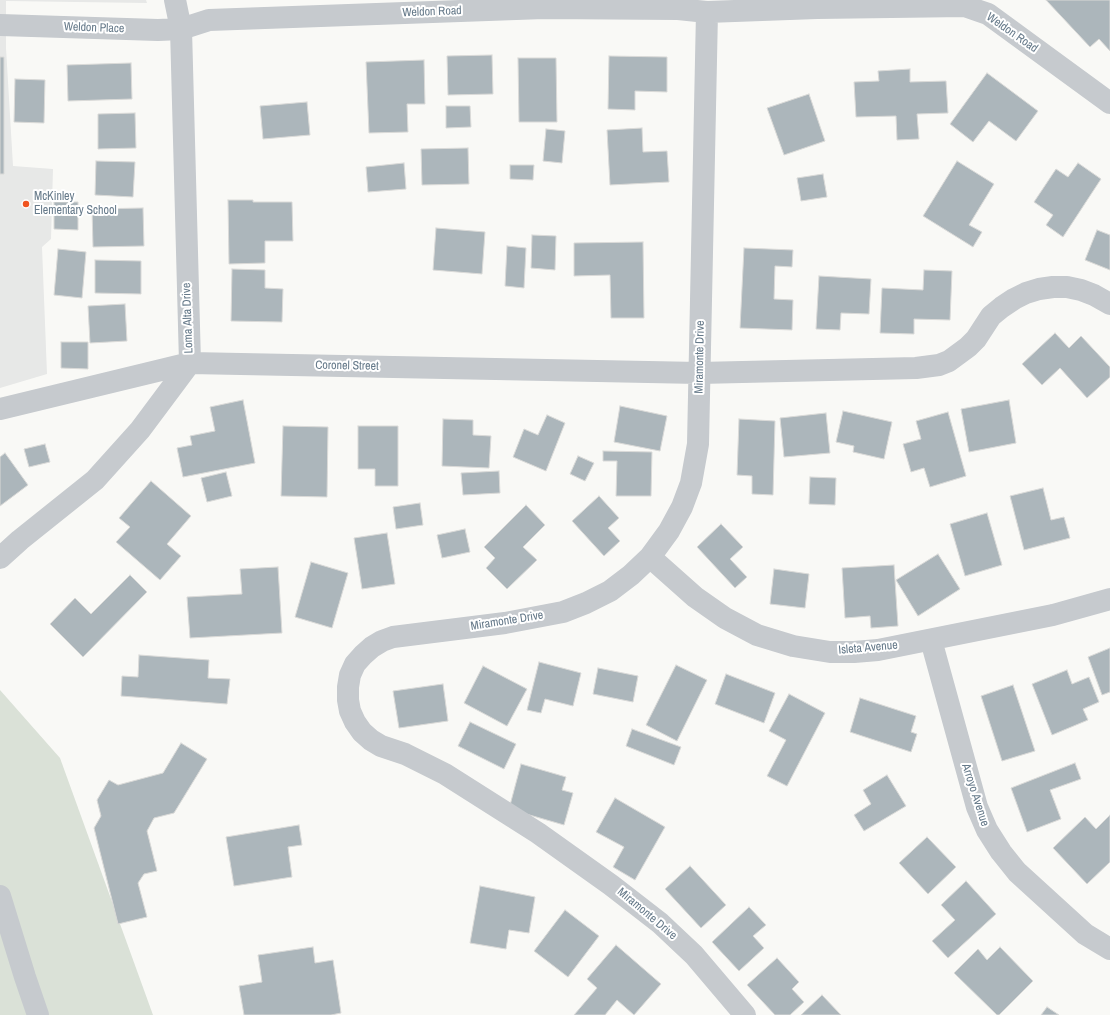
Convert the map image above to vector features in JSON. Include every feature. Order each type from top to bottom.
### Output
[{"type":"street","name":"Loma Alta Drive","points":[[0,558],[94,480],[140,430],[190,363],[181,29],[175,0]]},
{"type":"street","name":"Weldon Road","points":[[181,29],[210,20],[298,8],[678,9],[707,12],[816,8],[964,6],[988,14],[1110,103]]},
{"type":"street","name":"Miramonte Drive","points":[[707,12],[698,444],[691,483],[682,507],[669,531],[650,557],[631,575],[610,591],[563,612],[505,623],[393,637],[382,641],[372,646],[355,664],[350,675],[348,700],[349,708],[355,722],[362,732],[371,740],[381,746],[405,754],[445,774],[538,834],[611,885],[660,923],[694,955],[745,1015]]},
{"type":"street","name":"Weldon Place","points":[[3,25],[158,30],[181,29]]},
{"type":"street","points":[[699,373],[916,368],[939,365],[968,347],[992,316],[1002,306],[1026,293],[1039,289],[1067,287],[1094,294],[1110,304]]},
{"type":"street","name":"Coronel Street","points":[[0,409],[190,363],[699,373]]},
{"type":"street","name":"Isleta Avenue","points":[[650,557],[695,597],[724,618],[757,635],[793,646],[830,652],[878,650],[1053,615],[1110,599]]},
{"type":"street","name":"Arroyo Avenue","points":[[930,640],[977,807],[987,830],[1001,852],[1017,872],[1086,934],[1110,949]]},
{"type":"street","points":[[0,896],[24,977],[38,1015]]},
{"type":"shaded area","name":"McKinley Elementary School","points":[[0,0],[146,0],[147,3],[6,1],[6,48],[13,166],[53,169],[51,239],[42,247],[47,374],[0,388]]},
{"type":"shaded area","points":[[0,690],[60,758],[153,1015],[0,1015]]},
{"type":"building","points":[[1046,0],[1110,0],[1110,51],[1099,39],[1090,47]]},
{"type":"building","points":[[492,55],[493,94],[448,95],[447,56]]},
{"type":"building","points":[[609,56],[667,57],[667,92],[635,91],[635,110],[608,109]]},
{"type":"building","points":[[0,57],[4,57],[4,174],[0,174]]},
{"type":"building","points":[[518,58],[556,58],[557,122],[519,122]]},
{"type":"building","points":[[424,60],[425,104],[407,104],[408,132],[369,133],[366,62]]},
{"type":"building","points":[[131,63],[132,99],[68,101],[67,65]]},
{"type":"building","points":[[910,69],[910,82],[946,81],[948,113],[917,114],[919,139],[897,140],[896,116],[856,117],[854,82],[879,81],[878,71]]},
{"type":"building","points":[[987,73],[1038,111],[1016,141],[989,121],[973,142],[950,124]]},
{"type":"building","points":[[15,79],[45,80],[44,123],[14,122]]},
{"type":"building","points":[[809,94],[825,141],[784,155],[767,108]]},
{"type":"building","points":[[307,102],[310,135],[263,139],[260,106]]},
{"type":"building","points":[[446,106],[470,106],[471,127],[446,128]]},
{"type":"building","points":[[135,113],[136,148],[98,149],[98,114]]},
{"type":"building","points":[[642,128],[643,152],[667,151],[669,182],[610,185],[607,130]]},
{"type":"building","points":[[546,129],[565,131],[562,163],[543,161]]},
{"type":"building","points":[[468,148],[469,184],[422,185],[421,149]]},
{"type":"building","points":[[96,161],[135,162],[133,197],[95,195]]},
{"type":"building","points":[[957,161],[994,184],[969,225],[982,232],[973,247],[923,216]]},
{"type":"building","points":[[404,163],[406,189],[368,192],[366,167]]},
{"type":"building","points":[[1078,163],[1101,179],[1063,237],[1046,225],[1053,215],[1034,202],[1056,169],[1068,177]]},
{"type":"building","points":[[510,165],[534,165],[533,180],[510,179]]},
{"type":"building","points":[[823,174],[827,197],[801,201],[797,178]]},
{"type":"building","points":[[228,200],[253,200],[253,202],[292,202],[293,241],[265,241],[265,263],[229,264]]},
{"type":"building","points":[[54,202],[78,202],[78,230],[54,229]]},
{"type":"building","points":[[143,208],[144,246],[93,247],[92,209]]},
{"type":"building","points":[[436,228],[485,232],[482,274],[433,270]]},
{"type":"building","points":[[1097,230],[1110,235],[1110,270],[1085,260]]},
{"type":"building","points":[[532,235],[556,236],[555,270],[531,268]]},
{"type":"building","points":[[643,242],[644,318],[611,318],[610,275],[574,276],[574,243]]},
{"type":"building","points":[[507,246],[526,248],[524,288],[505,286]]},
{"type":"building","points":[[744,248],[793,250],[792,267],[775,266],[774,299],[793,300],[792,330],[740,328]]},
{"type":"building","points":[[58,249],[86,252],[82,298],[54,295]]},
{"type":"building","points":[[95,260],[141,261],[141,294],[95,293]]},
{"type":"building","points":[[232,269],[265,270],[265,288],[283,289],[282,322],[231,321]]},
{"type":"building","points":[[924,270],[952,271],[950,320],[914,319],[914,334],[880,333],[882,288],[923,290]]},
{"type":"building","points":[[819,276],[871,279],[869,314],[841,313],[840,330],[816,329]]},
{"type":"building","points":[[125,304],[127,341],[90,343],[88,306]]},
{"type":"building","points":[[1055,333],[1069,348],[1081,336],[1110,367],[1110,377],[1087,398],[1060,368],[1042,385],[1022,364]]},
{"type":"building","points":[[61,342],[88,342],[88,369],[61,368]]},
{"type":"building","points":[[243,400],[255,463],[183,477],[177,448],[192,445],[190,436],[215,431],[210,407]]},
{"type":"building","points":[[1009,400],[1016,443],[969,452],[961,409]]},
{"type":"building","points":[[620,406],[667,416],[660,451],[614,442]]},
{"type":"building","points":[[843,411],[892,422],[884,459],[853,452],[854,446],[836,442]]},
{"type":"building","points":[[948,412],[966,476],[930,487],[924,468],[911,472],[903,444],[921,439],[916,421]]},
{"type":"building","points":[[826,413],[830,453],[784,457],[780,418]]},
{"type":"building","points":[[547,415],[565,423],[546,471],[513,457],[524,429],[538,435]]},
{"type":"building","points":[[443,419],[473,420],[473,435],[491,436],[489,468],[442,466]]},
{"type":"building","points":[[739,419],[775,421],[773,495],[752,494],[752,476],[737,475]]},
{"type":"building","points":[[283,426],[328,427],[327,497],[281,496]]},
{"type":"building","points":[[358,426],[398,426],[398,486],[375,486],[375,469],[358,469]]},
{"type":"building","points":[[45,444],[50,462],[29,467],[24,449]]},
{"type":"building","points":[[603,451],[652,452],[651,496],[616,496],[617,461],[603,461]]},
{"type":"building","points":[[5,453],[28,485],[0,506],[0,457]]},
{"type":"building","points":[[578,456],[594,463],[585,481],[570,474]]},
{"type":"building","points":[[499,471],[500,493],[463,495],[461,473]]},
{"type":"building","points":[[226,472],[232,496],[207,502],[201,478]]},
{"type":"building","points":[[810,477],[836,478],[835,505],[809,504]]},
{"type":"building","points":[[151,481],[191,516],[167,544],[181,556],[160,580],[116,542],[130,527],[119,518]]},
{"type":"building","points":[[1043,488],[1051,520],[1064,517],[1070,538],[1024,550],[1010,496]]},
{"type":"building","points":[[599,496],[619,518],[608,528],[620,541],[604,556],[572,521]]},
{"type":"building","points":[[420,503],[423,525],[396,529],[393,507]]},
{"type":"building","points":[[526,505],[545,525],[523,547],[537,560],[507,589],[486,568],[495,558],[484,547]]},
{"type":"building","points":[[987,513],[1002,565],[965,576],[950,524]]},
{"type":"building","points":[[721,524],[743,547],[730,559],[747,577],[735,588],[697,547]]},
{"type":"building","points":[[465,529],[470,552],[442,558],[437,535]]},
{"type":"building","points":[[387,533],[395,584],[362,589],[354,538]]},
{"type":"building","points":[[938,554],[960,589],[918,616],[896,580]]},
{"type":"building","points":[[311,562],[348,573],[332,628],[295,617]]},
{"type":"building","points":[[894,565],[898,626],[871,628],[870,616],[845,618],[842,568]]},
{"type":"building","points":[[278,567],[282,633],[190,638],[187,597],[242,594],[240,569]]},
{"type":"building","points":[[774,569],[809,574],[805,608],[770,604]]},
{"type":"building","points":[[130,575],[147,592],[83,657],[50,624],[75,598],[91,614]]},
{"type":"building","points":[[1110,648],[1110,692],[1102,695],[1088,657]]},
{"type":"building","points":[[139,655],[209,660],[208,678],[230,679],[227,704],[121,696],[122,676],[138,677]]},
{"type":"building","points":[[539,662],[581,673],[573,706],[545,699],[541,713],[527,710]]},
{"type":"building","points":[[676,665],[707,680],[677,741],[646,725]]},
{"type":"building","points":[[483,666],[527,689],[507,726],[464,703]]},
{"type":"building","points":[[598,668],[638,676],[633,702],[593,694]]},
{"type":"building","points":[[1067,670],[1072,684],[1089,677],[1099,702],[1083,709],[1088,720],[1052,735],[1032,684]]},
{"type":"building","points":[[726,674],[775,693],[764,723],[715,704]]},
{"type":"building","points":[[443,684],[448,721],[399,728],[393,691]]},
{"type":"building","points":[[1013,685],[1035,751],[1002,761],[981,696]]},
{"type":"building","points":[[789,694],[825,713],[787,786],[767,776],[786,740],[769,731]]},
{"type":"building","points":[[860,698],[916,716],[911,732],[917,734],[911,752],[850,732]]},
{"type":"building","points":[[470,722],[516,744],[504,769],[458,746]]},
{"type":"building","points":[[632,729],[681,747],[674,765],[626,746]]},
{"type":"building","points":[[181,743],[207,759],[174,813],[154,818],[147,831],[157,871],[144,874],[138,883],[147,917],[118,924],[94,828],[101,816],[97,800],[109,780],[118,785],[163,773]]},
{"type":"building","points":[[1075,763],[1081,779],[1050,790],[1061,819],[1027,832],[1011,788]]},
{"type":"building","points":[[521,764],[566,777],[562,790],[573,793],[564,825],[509,809]]},
{"type":"building","points":[[887,775],[906,806],[864,831],[854,815],[871,804],[863,790]]},
{"type":"building","points":[[615,798],[665,827],[635,880],[613,867],[624,847],[596,832]]},
{"type":"building","points":[[1110,815],[1110,862],[1087,884],[1053,848],[1085,817],[1096,829]]},
{"type":"building","points":[[299,825],[302,845],[288,847],[292,877],[234,886],[226,837]]},
{"type":"building","points":[[927,837],[956,867],[928,894],[899,863]]},
{"type":"building","points":[[690,866],[726,905],[701,928],[665,889]]},
{"type":"building","points":[[966,881],[996,914],[948,958],[932,941],[955,920],[941,905]]},
{"type":"building","points":[[480,886],[535,897],[529,933],[509,930],[506,949],[470,943]]},
{"type":"building","points":[[749,907],[766,925],[753,936],[764,948],[739,971],[712,942]]},
{"type":"building","points":[[565,910],[599,936],[568,977],[534,951]]},
{"type":"building","points":[[616,945],[661,984],[634,1015],[617,1000],[605,1015],[574,1015],[597,988],[587,979]]},
{"type":"building","points":[[313,947],[315,963],[333,960],[341,1013],[331,1015],[244,1015],[239,986],[262,982],[258,955]]},
{"type":"building","points":[[1000,947],[1033,981],[999,1015],[997,1015],[954,973],[978,949],[987,960]]},
{"type":"building","points":[[777,958],[799,982],[792,989],[804,1002],[790,1015],[775,1015],[747,985]]},
{"type":"building","points":[[822,995],[841,1015],[801,1015]]},
{"type":"building","points":[[1047,1007],[1059,1015],[1041,1015]]},
{"type":"place","name":"McKinley Elementary School","points":[[26,204]]}]
